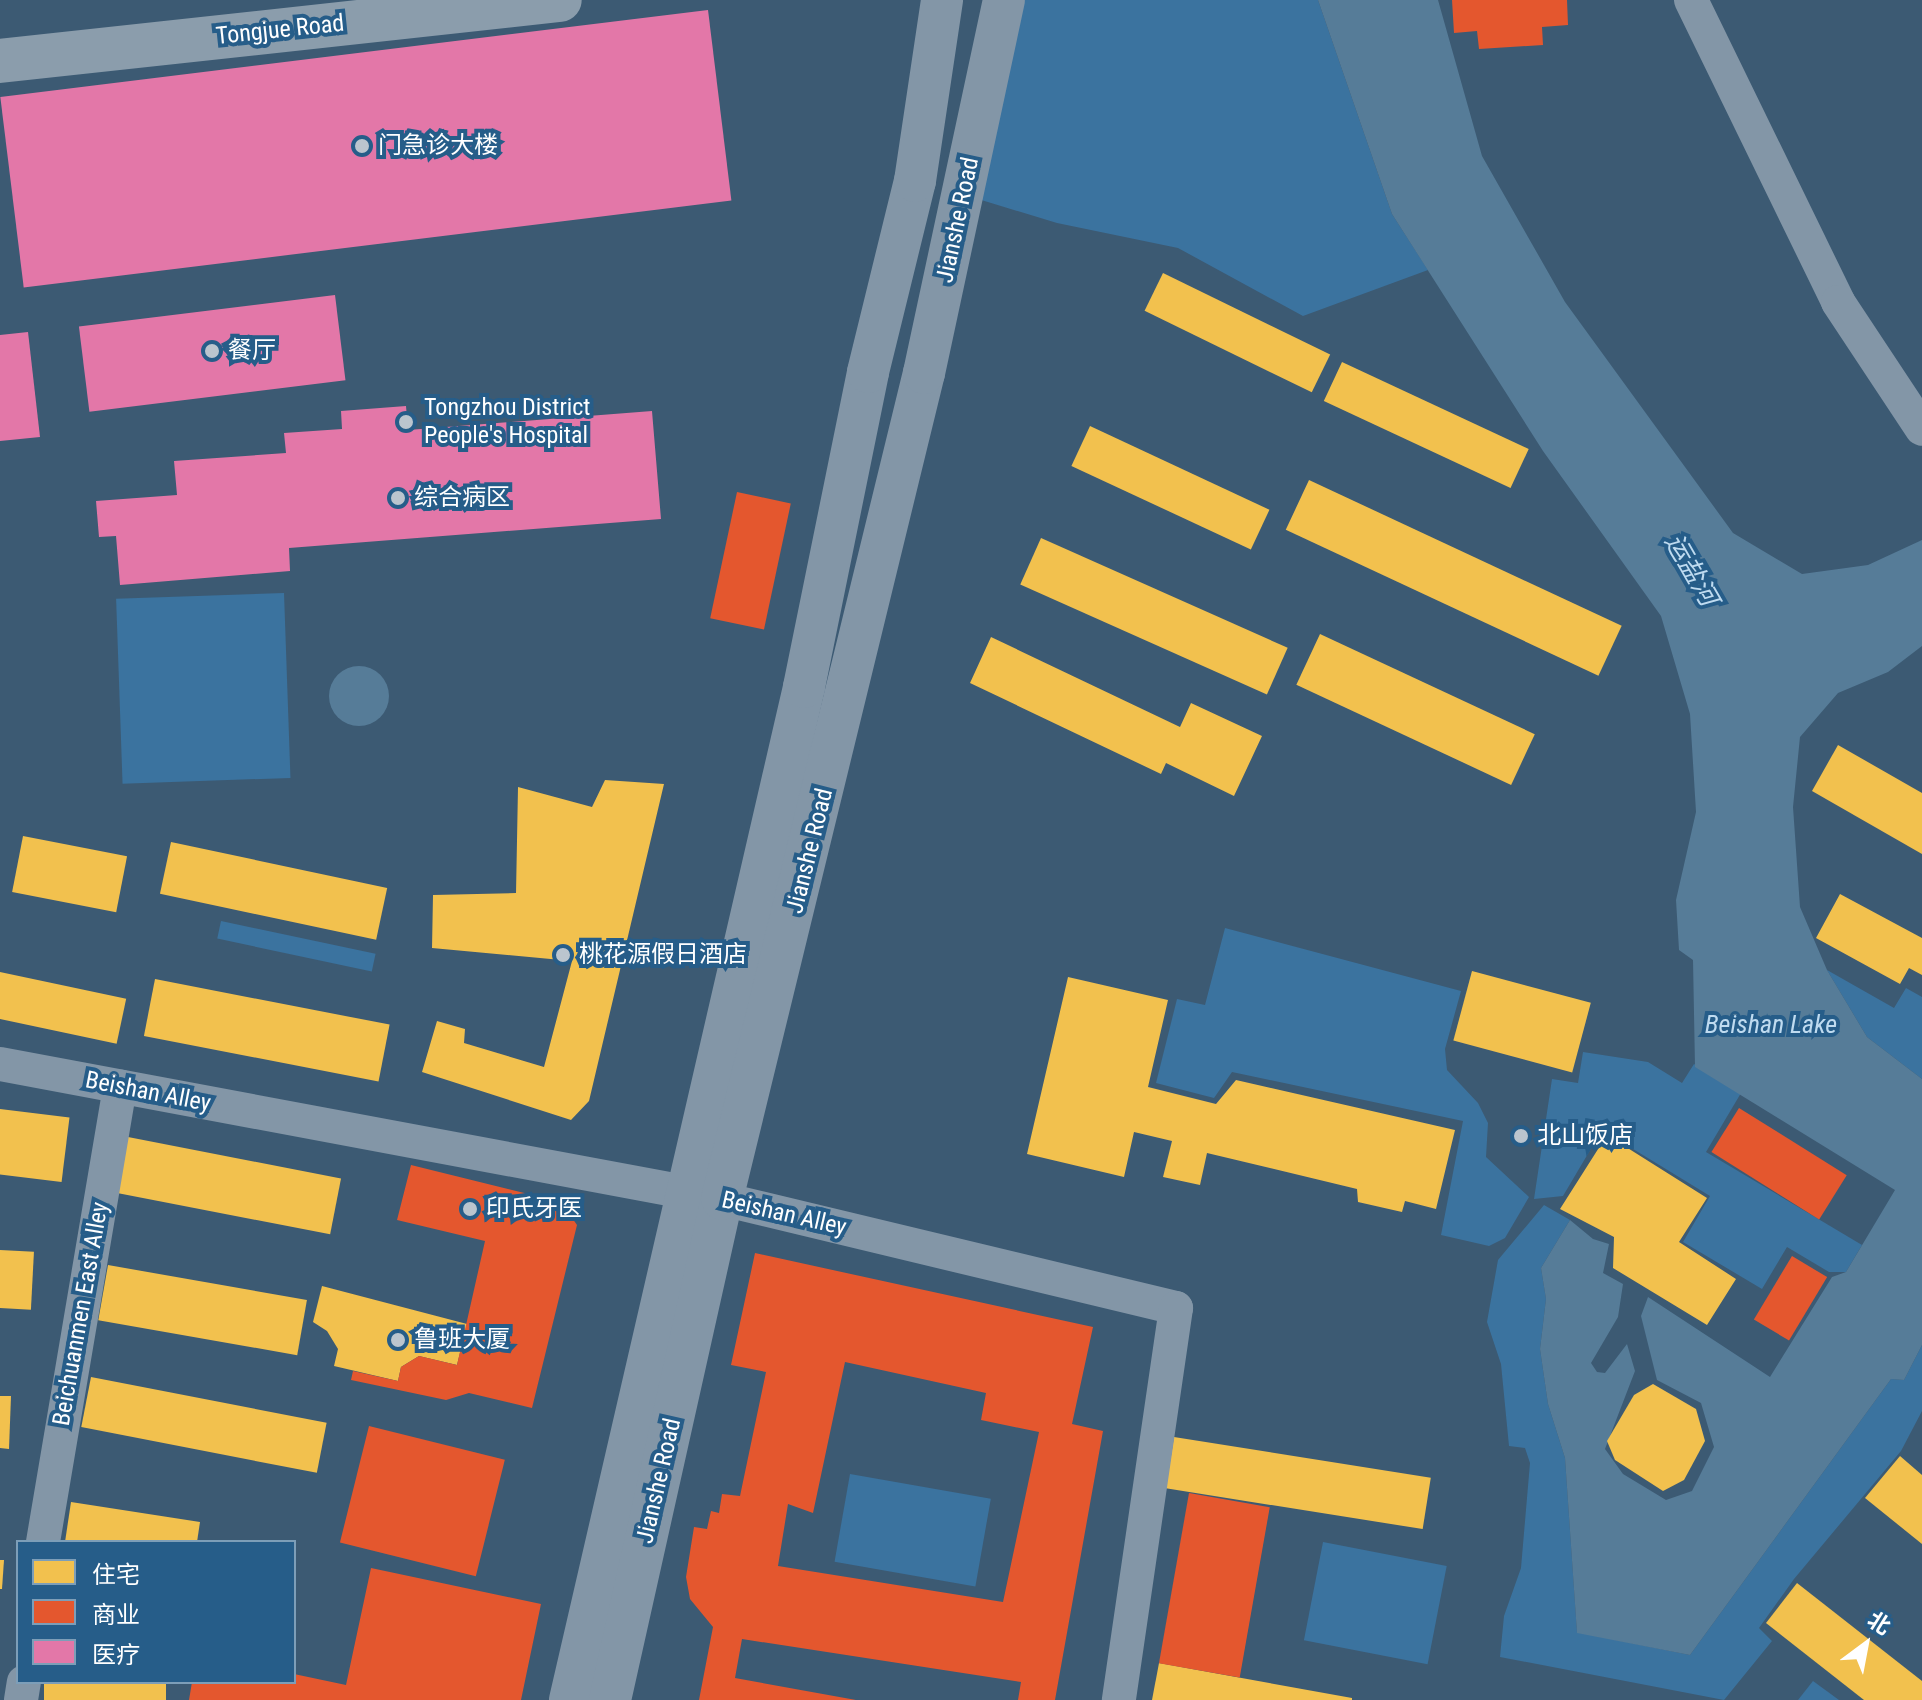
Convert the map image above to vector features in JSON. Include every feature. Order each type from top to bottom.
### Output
[{"type":"main road","name":"Tongjue Road","points":[[0,61],[560,0]]},
{"type":"street","name":"Jianshe Road","points":[[610,1700],[804,687],[868,372],[915,181],[942,0]]},
{"type":"street","name":"Jianshe Road","points":[[570,1700],[707,1196],[850,690],[965,195],[1004,0]]},
{"type":"street","points":[[1691,0],[1838,302],[1922,429]]},
{"type":"street","name":"Beishan Alley","points":[[0,1064],[707,1196],[1176,1308],[1119,1700]]},
{"type":"street","name":"Beichuanmen East Alley","points":[[43,1540],[120,1086]]},
{"type":"shaded area","points":[[1004,0],[1318,0],[1392,214],[1428,270],[1303,316],[1178,248],[1057,223],[965,195]]},
{"type":"shaded area","points":[[284,593],[290,778],[123,784],[116,599]]},
{"type":"shaded area","points":[[221,921],[376,954],[372,971],[217,939]]},
{"type":"shaded area","points":[[1225,928],[1461,991],[1445,1049],[1447,1070],[1478,1103],[1488,1123],[1486,1157],[1529,1197],[1505,1238],[1489,1246],[1441,1235],[1463,1121],[1232,1072],[1214,1098],[1156,1083],[1177,999],[1205,1005]]},
{"type":"shaded area","points":[[1827,970],[1894,1008],[1906,988],[1922,997],[1922,1079],[1867,1037]]},
{"type":"shaded area","points":[[1583,1052],[1648,1062],[1682,1083],[1694,1064],[1741,1093],[1706,1152],[1862,1245],[1846,1272],[1829,1272],[1787,1247],[1762,1289],[1683,1242],[1710,1196],[1602,1130],[1563,1196],[1534,1199],[1552,1079],[1578,1083]]},
{"type":"shaded area","points":[[1544,1205],[1570,1220],[1541,1268],[1546,1299],[1540,1349],[1548,1404],[1565,1458],[1577,1632],[1690,1655],[1891,1379],[1904,1380],[1922,1345],[1922,1411],[1901,1451],[1794,1579],[1759,1628],[1772,1641],[1724,1700],[1500,1657],[1504,1616],[1521,1568],[1530,1463],[1525,1448],[1509,1446],[1501,1364],[1487,1322],[1498,1260]]},
{"type":"shaded area","points":[[850,1474],[991,1499],[975,1586],[835,1562]]},
{"type":"shaded area","points":[[1323,1542],[1447,1566],[1428,1664],[1304,1640]]},
{"type":"shaded area","points":[[1813,1681],[1839,1700],[1798,1700]]},
{"type":"water","points":[[1318,0],[1438,0],[1482,156],[1565,302],[1733,533],[1802,574],[1868,565],[1922,540],[1922,646],[1888,672],[1838,693],[1800,737],[1793,807],[1800,907],[1827,970],[1867,1037],[1922,1079],[1922,1345],[1904,1380],[1891,1379],[1690,1655],[1577,1633],[1565,1458],[1548,1404],[1540,1349],[1546,1299],[1541,1268],[1570,1220],[1593,1239],[1609,1244],[1603,1273],[1623,1284],[1618,1317],[1591,1363],[1597,1372],[1605,1373],[1627,1344],[1635,1371],[1605,1449],[1623,1474],[1666,1500],[1692,1491],[1714,1447],[1701,1403],[1657,1380],[1641,1316],[1648,1297],[1770,1377],[1832,1277],[1846,1272],[1895,1190],[1695,1067],[1693,960],[1679,950],[1676,900],[1696,812],[1690,714],[1661,616],[1543,451],[1392,214]]},
{"type":"water","points":[[359,666],[371,668],[380,675],[387,684],[387,708],[380,717],[371,724],[359,726],[347,724],[338,717],[331,708],[329,696],[331,684],[338,675],[347,668]]},
{"type":"building: 住宅","points":[[1163,273],[1330,355],[1312,392],[1145,311]]},
{"type":"building: 住宅","points":[[1342,362],[1529,449],[1511,488],[1324,401]]},
{"type":"building: 住宅","points":[[1090,426],[1269,510],[1251,550],[1071,466]]},
{"type":"building: 住宅","points":[[1309,480],[1622,626],[1598,676],[1286,530]]},
{"type":"building: 住宅","points":[[1041,538],[1288,648],[1267,694],[1020,585]]},
{"type":"building: 住宅","points":[[1320,634],[1535,734],[1511,785],[1296,685]]},
{"type":"building: 住宅","points":[[991,637],[1180,727],[1191,703],[1262,736],[1234,796],[1166,763],[1161,774],[970,683]]},
{"type":"building: 住宅","points":[[1838,745],[1922,793],[1922,854],[1812,791]]},
{"type":"building: 住宅","name":"桃花源假日酒店","points":[[605,780],[664,784],[589,1101],[571,1120],[422,1072],[437,1021],[465,1029],[464,1043],[544,1067],[572,961],[432,948],[433,895],[516,893],[518,787],[592,807]]},
{"type":"building: 住宅","points":[[23,836],[127,856],[116,912],[12,892]]},
{"type":"building: 住宅","points":[[171,842],[387,888],[376,940],[160,894]]},
{"type":"building: 住宅","points":[[1840,894],[1922,938],[1922,975],[1909,968],[1900,984],[1816,938]]},
{"type":"building: 住宅","points":[[1472,971],[1591,1003],[1572,1072],[1453,1041]]},
{"type":"building: 住宅","points":[[0,972],[126,999],[117,1044],[0,1019]]},
{"type":"building: 住宅","points":[[1068,977],[1168,1000],[1148,1087],[1216,1104],[1236,1080],[1455,1130],[1436,1209],[1405,1201],[1402,1212],[1358,1202],[1357,1189],[1207,1153],[1200,1185],[1163,1177],[1172,1141],[1134,1132],[1124,1177],[1027,1154]]},
{"type":"building: 住宅","points":[[155,979],[390,1025],[379,1082],[144,1036]]},
{"type":"building: 住宅","points":[[0,1109],[69,1118],[62,1182],[0,1174]]},
{"type":"building: 住宅","points":[[1607,1135],[1707,1198],[1679,1242],[1736,1279],[1707,1325],[1613,1268],[1614,1237],[1560,1209]]},
{"type":"building: 住宅","points":[[128,1137],[341,1178],[330,1234],[117,1193]]},
{"type":"building: 住宅","points":[[0,1250],[34,1252],[31,1310],[0,1308]]},
{"type":"building: 住宅","points":[[108,1265],[307,1300],[297,1355],[98,1320]]},
{"type":"building: 住宅","name":"鲁班大厦","points":[[322,1286],[467,1324],[457,1365],[419,1356],[401,1367],[398,1381],[334,1366],[338,1349],[327,1331],[313,1322]]},
{"type":"building: 住宅","points":[[91,1377],[327,1423],[317,1473],[81,1427]]},
{"type":"building: 住宅","points":[[1653,1384],[1696,1409],[1705,1441],[1684,1480],[1663,1491],[1615,1460],[1607,1441],[1634,1395]]},
{"type":"building: 住宅","points":[[0,1396],[11,1396],[9,1449],[0,1448]]},
{"type":"building: 住宅","points":[[1174,1437],[1431,1478],[1423,1529],[1166,1488]]},
{"type":"building: 住宅","points":[[1900,1456],[1922,1475],[1922,1544],[1865,1498]]},
{"type":"building: 住宅","points":[[71,1502],[200,1522],[197,1540],[65,1540]]},
{"type":"building: 住宅","points":[[0,1560],[4,1560],[2,1589],[0,1589]]},
{"type":"building: 住宅","points":[[1797,1583],[1922,1681],[1922,1700],[1864,1700],[1766,1623]]},
{"type":"building: 住宅","points":[[1159,1663],[1352,1698],[1352,1700],[1152,1700]]},
{"type":"building: 住宅","points":[[44,1684],[166,1684],[166,1700],[44,1700]]},
{"type":"building: 商业","points":[[1452,0],[1567,0],[1568,25],[1542,27],[1543,45],[1479,49],[1477,31],[1454,33]]},
{"type":"building: 商业","points":[[737,492],[791,503],[764,630],[710,618]]},
{"type":"building: 商业","points":[[1739,1108],[1847,1175],[1819,1219],[1711,1152]]},
{"type":"building: 商业","points":[[411,1165],[561,1202],[577,1225],[532,1408],[469,1393],[446,1400],[351,1380],[353,1371],[398,1381],[401,1367],[419,1356],[457,1365],[485,1241],[397,1220]]},
{"type":"building: 商业","points":[[755,1253],[1093,1327],[1072,1424],[1103,1431],[1055,1700],[1018,1700],[1021,1682],[742,1639],[735,1678],[856,1700],[699,1700],[713,1627],[690,1599],[686,1577],[694,1527],[707,1529],[711,1511],[719,1513],[722,1494],[740,1496],[766,1372],[731,1365]],"holes":[[[845,1362],[986,1393],[981,1420],[1039,1432],[1003,1602],[778,1566],[788,1504],[813,1513]]]},
{"type":"building: 商业","points":[[1792,1256],[1827,1277],[1789,1341],[1754,1319]]},
{"type":"building: 商业","points":[[369,1426],[505,1460],[476,1576],[340,1542]]},
{"type":"building: 商业","points":[[1189,1493],[1270,1507],[1240,1678],[1159,1663]]},
{"type":"building: 商业","points":[[371,1568],[541,1604],[521,1700],[189,1700],[192,1684],[296,1684],[296,1674],[346,1685]]},
{"type":"building: 医疗","name":"门急诊大楼","points":[[708,10],[731,201],[24,287],[0,97]]},
{"type":"building: 医疗","name":"餐厅","points":[[335,295],[345,380],[89,412],[79,326]]},
{"type":"building: 医疗","points":[[28,332],[40,437],[0,441],[0,335]]},
{"type":"building: 医疗","name":"综合病区","points":[[406,406],[408,430],[652,411],[661,519],[289,548],[290,571],[120,585],[116,536],[99,537],[96,501],[177,495],[174,461],[286,453],[284,433],[342,429],[341,411]]},
{"type":"place","name":"门急诊大楼","points":[[362,146]]},
{"type":"place","name":"餐厅","points":[[212,351]]},
{"type":"place","name":"Tongzhou District People's Hospital","points":[[406,422]]},
{"type":"place","name":"综合病区","points":[[398,498]]},
{"type":"place","name":"桃花源假日酒店","points":[[563,955]]},
{"type":"place","name":"北山饭店","points":[[1521,1136]]},
{"type":"place","name":"印氏牙医","points":[[470,1209]]},
{"type":"place","name":"鲁班大厦","points":[[398,1340]]},
{"type":"water label","name":"运盐河","points":[[1691,570]]},
{"type":"water label","name":"Beishan Lake","points":[[1771,1025]]}]
